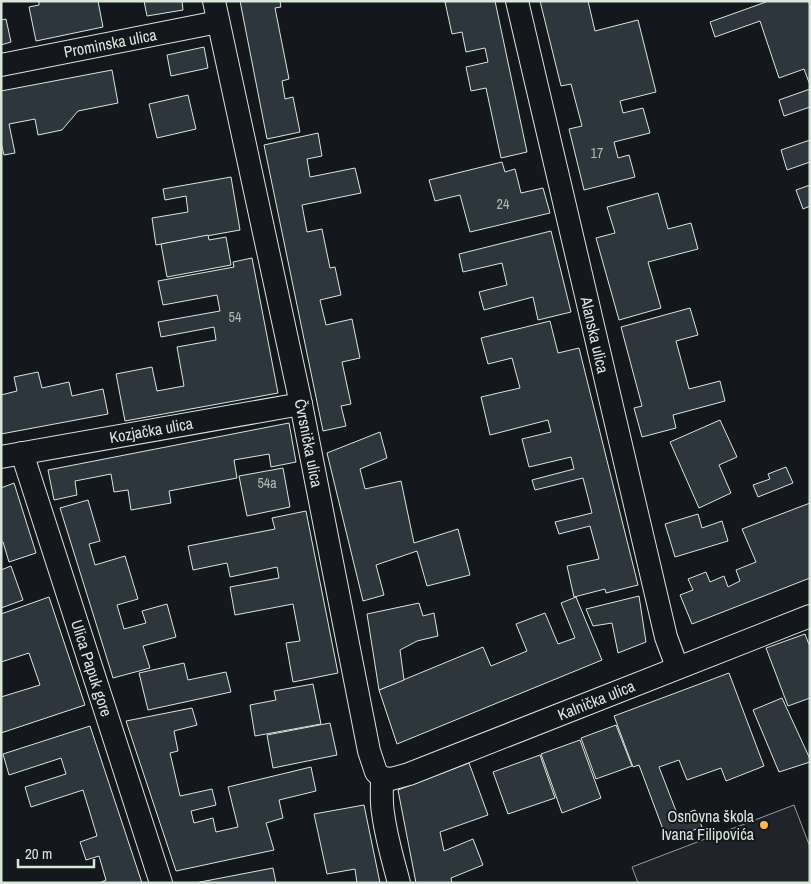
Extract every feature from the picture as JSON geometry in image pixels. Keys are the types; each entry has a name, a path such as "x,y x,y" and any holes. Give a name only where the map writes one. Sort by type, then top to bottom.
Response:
{"street":[{"name":"Alanska ulica","path":"517,1 666,637 677,667"},
{"name":"Prominska ulica","path":"1,65 216,12"},
{"name":"Čvrsnička ulica","path":"216,12 301,404 369,751 376,772 382,778 382,813 398,883"},
{"name":"Kozjačka ulica","path":"12,455 301,404"},
{"name":"Ulica Papuk gore","path":"12,455 161,883"},
{"name":"Kalnička ulica","path":"382,778 391,779 409,774 810,616"}],"shaded area":[{"name":"Osnovna škola Ivana Filipovića","path":"794,805 810,847 810,883 638,883 632,867"}],"building":[{"path":"39,1 98,1 103,27 36,41 29,7 39,5"},
{"path":"144,1 182,1 183,10 147,16"},
{"path":"240,1 280,1 281,7 275,8 289,79 282,81 285,99 293,97 300,132 267,139"},
{"path":"495,1 527,152 501,158 486,88 471,91 466,67 488,62 485,48 466,52 462,32 452,34 445,2"},
{"path":"540,1 588,1 595,31 638,20 656,92 620,101 623,113 643,108 650,133 614,142 618,158 629,155 635,177 584,190 569,129 582,126 571,84 561,86"},
{"path":"766,1 808,1 810,5 810,85 804,69 779,78 760,21 715,37 710,22"},
{"path":"6,19 11,42 1,45 1,20"},
{"path":"204,47 208,68 171,76 167,55"},
{"path":"112,70 118,103 78,111 62,130 38,135 35,119 9,124 15,153 4,155 1,143 1,91"},
{"path":"810,89 810,107 784,116 779,100"},
{"path":"188,95 196,129 157,138 149,104"},
{"path":"318,133 322,156 307,159 310,177 355,168 361,193 302,205 307,232 322,229 330,268 335,267 341,295 320,300 326,325 352,319 360,358 342,362 351,404 341,406 346,426 323,431 264,145"},
{"path":"810,140 810,162 787,170 781,150"},
{"path":"502,162 505,172 515,169 521,193 543,188 550,213 470,232 460,195 435,201 429,180"},
{"path":"231,177 240,230 156,245 152,218 188,212 186,196 165,200 163,189"},
{"path":"810,185 810,206 803,209 796,190"},
{"path":"658,193 668,229 691,223 698,249 648,262 661,308 619,320 596,238 615,233 607,207"},
{"path":"551,231 571,312 538,320 533,297 484,310 479,292 507,285 502,263 463,272 459,254"},
{"path":"208,235 209,240 226,237 231,265 167,277 161,244"},
{"path":"252,258 278,393 125,421 116,374 152,367 157,391 184,386 177,347 216,340 214,327 161,337 158,322 220,311 217,295 163,305 158,281 234,267 233,262"},
{"path":"690,308 698,335 676,341 689,389 720,381 725,401 673,415 676,428 642,437 634,408 642,406 621,327"},
{"path":"550,321 558,353 579,348 638,585 606,593 605,589 574,597 567,566 599,559 590,526 559,534 555,522 592,513 583,478 535,490 532,480 574,469 571,457 529,467 522,439 551,432 548,420 490,435 481,397 520,388 512,358 488,364 481,338"},
{"path":"38,372 42,388 69,382 72,396 103,389 108,414 1,434 1,395 17,391 14,377"},
{"path":"720,420 737,457 719,465 731,493 699,508 670,442"},
{"path":"289,423 296,462 271,467 269,454 234,460 237,478 169,491 171,503 131,510 128,490 114,492 111,474 75,481 77,495 54,500 48,470"},
{"path":"380,432 387,458 360,469 365,489 401,481 414,543 458,529 470,575 427,586 417,551 376,565 384,595 363,601 327,453"},
{"path":"786,467 793,483 758,497 753,485 770,479 768,474"},
{"path":"283,468 290,507 247,516 239,476"},
{"path":"14,483 36,553 9,562 3,542 1,542 1,488"},
{"path":"88,500 100,541 89,544 95,565 125,556 138,599 117,605 124,629 146,623 142,611 167,604 176,637 143,646 150,668 113,678 60,508"},
{"path":"810,503 810,578 692,624 680,595 693,590 688,579 706,572 710,582 724,576 728,587 740,581 736,570 756,562 742,529"},
{"path":"306,511 338,673 293,682 286,643 300,641 293,604 235,615 230,587 279,578 277,567 230,577 227,563 193,570 188,546 275,529 272,518"},
{"path":"698,514 702,528 722,521 728,541 675,557 665,524"},
{"path":"11,566 23,600 1,608 1,570"},
{"path":"639,596 646,642 618,653 612,623 593,626 586,609"},
{"path":"49,597 85,705 1,733 1,697 40,685 29,653 1,662 1,614"},
{"path":"576,597 602,660 397,744 379,690 483,647 491,666 527,651 516,624 545,613 558,644 575,638 561,603"},
{"path":"419,603 423,616 434,613 438,636 417,641 400,650 404,680 379,690 367,614"},
{"path":"805,634 810,647 810,698 788,706 766,648"},
{"path":"184,663 188,680 226,672 231,692 148,710 139,673"},
{"path":"729,673 764,766 726,781 721,768 687,780 679,760 659,767 678,816 695,810 702,827 667,840 639,765 633,767 614,716"},
{"path":"313,684 321,724 255,736 250,705 276,700 274,691"},
{"path":"782,698 810,762 779,772 753,710"},
{"path":"192,708 197,725 174,731 178,751 170,753 180,796 212,789 216,805 191,811 194,823 213,818 216,832 238,827 228,787 311,767 316,791 279,800 283,818 266,823 274,850 176,871 126,721"},
{"path":"330,723 337,755 273,768 267,735"},
{"path":"616,725 632,766 596,779 581,738"},
{"path":"90,726 142,883 99,883 106,880 99,856 86,860 80,842 97,836 83,790 31,807 25,787 66,774 61,758 9,775 3,754"},
{"path":"580,740 601,798 562,813 541,754"},
{"path":"540,755 555,798 508,814 493,772"},
{"path":"469,763 488,815 440,832 444,851 473,839 483,865 451,878 452,883 416,883 398,790"},
{"path":"364,805 380,883 357,883 355,869 327,874 314,814"},
{"path":"273,868 276,883 195,883"}],"place":[{"name":"Osnovna škola Ivana Filipovića","path":"764,825"}]}
